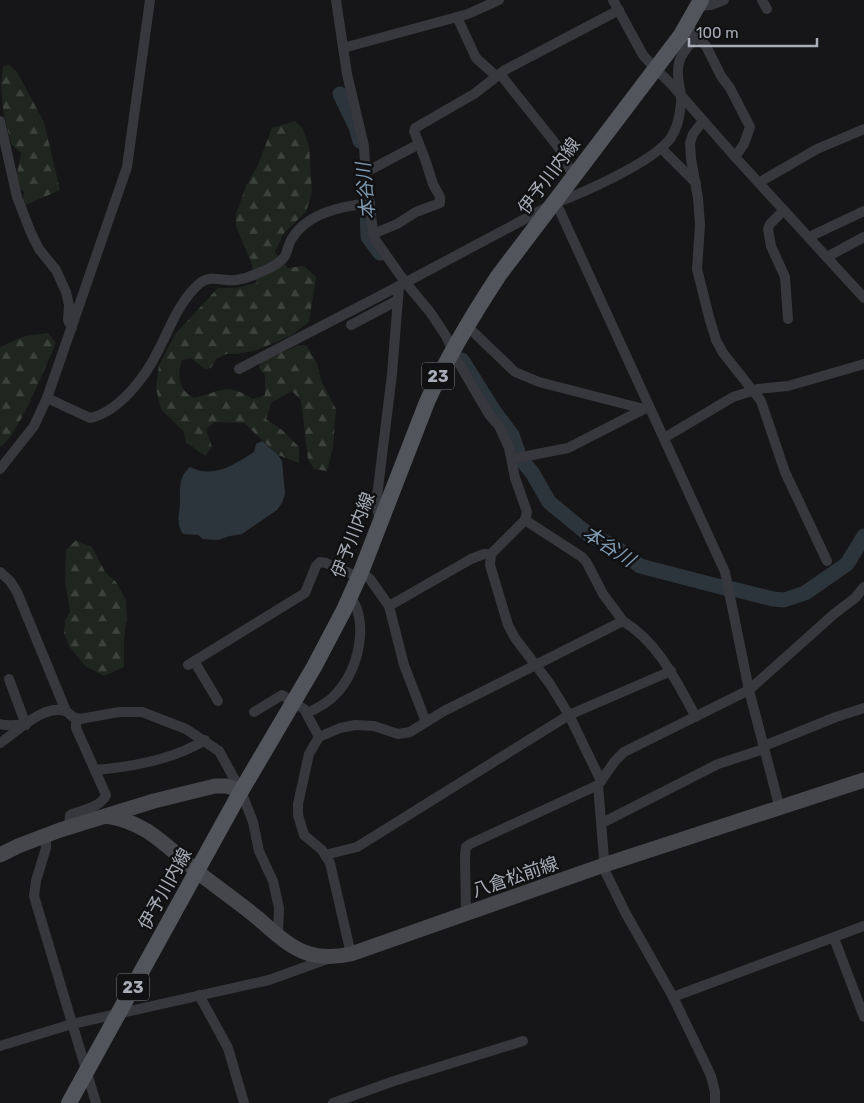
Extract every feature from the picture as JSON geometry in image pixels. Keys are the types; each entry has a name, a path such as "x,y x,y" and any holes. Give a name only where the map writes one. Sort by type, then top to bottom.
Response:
{"main road":[{"name":"伊予川内線","path":"69,1103 198,872 241,790 318,659 360,574 427,402 453,350 499,275 656,69 692,31 700,3"},
{"name":"八倉松前線","path":"106,816 127,820 161,840 198,872 231,896 278,935 302,951 331,957 352,954 604,865 864,780"},
{"path":"0,855 46,835 154,801 215,786 227,786 241,790"}],"street":[{"path":"0,469 34,426 47,398 127,167 150,0"},
{"path":"336,0 347,74 364,146 373,234 402,284 430,312 446,336 457,360 505,437 527,512 525,520 491,554 490,565 508,625 569,715 600,783 604,865 607,877 673,997 711,1076 715,1092 715,1103"},
{"path":"613,0 644,55 864,298"},
{"path":"700,3 711,5 724,0"},
{"path":"344,48 468,14 495,1"},
{"path":"373,234 397,224 416,212 440,203 440,197 433,184 414,131 415,128 474,94 498,75 619,10"},
{"path":"457,17 476,58 498,75 559,148 573,177"},
{"path":"239,369 553,204 570,198 627,170 661,148 677,127 682,97 678,63 692,31 706,46 750,127 744,144 735,157"},
{"path":"0,121 17,197 30,233 39,249 56,270 66,292 69,305 68,320 72,328"},
{"path":"703,121 692,134 690,143 700,225 697,269 709,317 716,340 723,352 761,402 785,472 827,561"},
{"path":"760,182 816,149 864,128"},
{"path":"366,172 419,144"},
{"path":"661,148 696,183"},
{"path":"47,398 90,418 114,407 127,397 138,383 159,350 170,323 190,294 201,282 211,278 236,280 258,274 279,262 285,256 294,235 304,224 322,214 347,205 370,203"},
{"path":"553,204 558,206 646,408 664,438 727,579 749,690 780,809"},
{"path":"784,210 770,224 768,229 771,246 785,277 788,319"},
{"path":"809,238 864,210"},
{"path":"827,257 864,237"},
{"path":"380,520 376,505 392,374 398,300 402,284"},
{"path":"350,325 398,300"},
{"path":"467,326 508,367 516,372 539,382 646,408"},
{"path":"664,438 733,396 751,391 788,386 864,364"},
{"path":"512,459 568,448 646,408"},
{"path":"525,520 582,557 603,594 623,621 647,639 671,671 696,716"},
{"path":"389,606 471,559 484,554 491,554"},
{"path":"218,701 191,663 305,593 316,566 320,562 360,574 370,579 389,606 404,665 426,722"},
{"path":"0,572 10,581 17,592 66,711"},
{"path":"466,914 464,856 466,847 600,783 615,761 624,752 749,690 834,614 855,598 864,587"},
{"path":"307,713 323,705 337,693 345,682 355,659 361,631 356,605 350,596"},
{"path":"352,954 332,870 325,855 304,835 301,828 298,804 309,754 319,737 340,728 355,725 374,726 398,734 404,734 444,711 623,621"},
{"path":"325,855 357,847 569,715 671,671"},
{"path":"9,679 26,725"},
{"path":"254,712 282,695 300,705 307,713 319,737"},
{"path":"602,824 718,764 764,748 836,717 864,708"},
{"path":"0,743 40,715 60,709 76,718 91,718 130,711 142,712 172,722 205,740 219,751 241,790 253,822 259,851 273,881 279,908 278,935"},
{"path":"69,827 70,815 96,806 103,801 106,795 76,728 76,718"},
{"path":"0,724 9,726 26,725"},
{"path":"96,770 152,761 185,751 205,740"},
{"path":"46,835 46,848 34,896 96,1103"},
{"path":"0,847 10,842 18,846"},
{"path":"673,997 864,926"},
{"path":"834,938 864,1017"},
{"path":"0,1046 72,1024 269,980 331,957"},
{"path":"199,996 228,1048 244,1103"},
{"path":"333,1103 394,1081 523,1041"}],"green space":[{"path":"9,65 17,72 44,122 60,190 26,205 23,201 24,192 16,185 21,153 11,144 3,109 1,83 3,66"},
{"path":"295,121 302,128 309,145 312,192 306,212 284,233 275,252 288,268 304,266 316,277 309,322 290,336 257,350 226,354 216,359 211,368 205,369 191,358 182,360 179,377 185,391 194,398 229,389 236,390 253,399 265,395 265,375 259,368 260,362 297,346 306,345 317,363 321,380 336,409 333,447 327,471 314,469 308,459 301,400 292,391 271,403 266,419 282,430 299,447 299,463 278,455 244,423 215,422 206,429 212,447 205,456 187,443 183,431 161,409 156,388 159,365 176,333 218,288 235,288 257,283 251,262 236,226 236,214 246,186 258,165 272,128"},
{"path":"48,333 56,343 23,416 7,441 0,447 0,347 25,336"},
{"path":"76,540 92,547 105,572 116,582 126,600 127,617 124,639 124,667 104,676 85,666 69,646 64,633 65,621 70,612 65,580 66,550"}],"shaded area":[{"path":"262,441 282,461 285,494 277,510 242,534 218,540 203,539 198,535 183,534 179,523 180,489 183,475 186,471 190,467 207,472 231,466 254,452 256,444"}],"waterway":[{"name":"本谷川","path":"340,94 356,127 360,141"},
{"name":"本谷川","path":"367,206 368,237 380,253"},
{"name":"本谷川","path":"462,360 494,411 512,435 518,452"},
{"name":"本谷川","path":"522,460 533,474 549,502 589,535 614,546 640,566 725,588"},
{"name":"本谷川","path":"733,589 784,600 805,593 847,564 864,536"}]}
